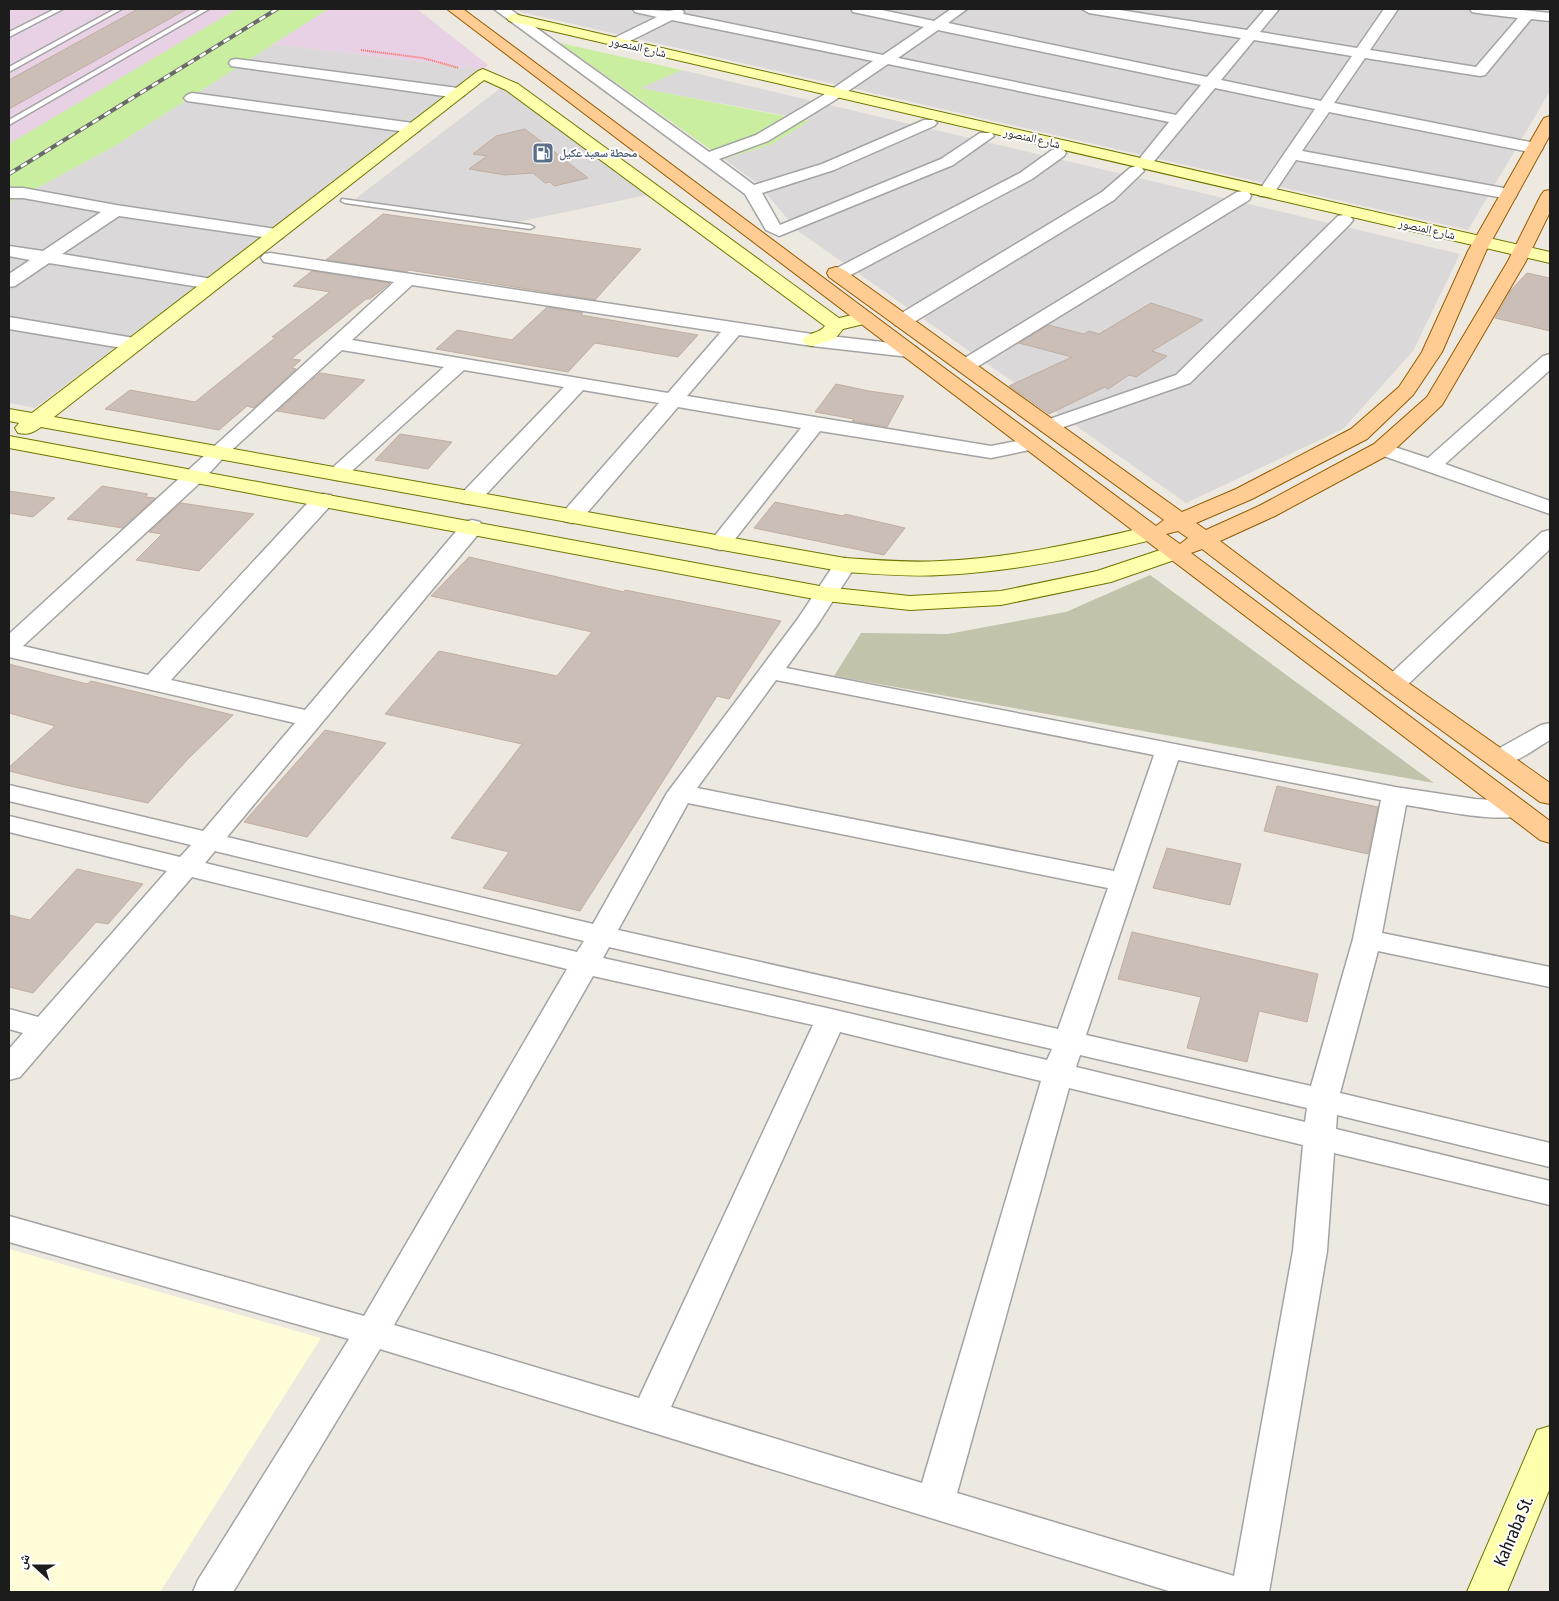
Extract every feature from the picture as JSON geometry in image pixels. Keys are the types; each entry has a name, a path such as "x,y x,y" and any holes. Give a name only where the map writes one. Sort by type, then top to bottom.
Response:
{"main road":[{"path":"454,9 736,200 1181,522 1394,684 1550,796"},
{"path":"476,9 627,120"},
{"name":"شارع المنصور","path":"514,18 831,96 929,123 1058,153 1266,192 1520,256 1550,269"},
{"name":"شارع المنصور","path":"534,32 831,96 1140,167 1243,196 1344,220 1480,246"},
{"path":"17,447 35,420 483,74 512,87 836,326"},
{"path":"17,447 59,425 270,258 502,83"},
{"path":"9,415 845,565 909,569 988,565 1079,550 1151,533 1244,494 1359,434 1406,392 1432,352 1480,246 1550,121"},
{"path":"17,447 196,476 825,594 910,603 1001,598 1103,577 1175,552 1267,511 1382,449 1436,401 1520,256 1550,195"},
{"path":"736,200 865,318 1550,834"},
{"name":"شارع المنصور","path":"1520,256 1550,258"},
{"path":"812,340 828,334 836,326 865,318"},
{"name":"Kahraba St.","path":"1487,1592 1550,1442"}],"street":[{"path":"501,9 707,158 736,200 828,167 929,123"},
{"path":"640,9 676,12 884,60 1180,120"},
{"path":"858,9 1535,148"},
{"path":"707,158 762,138 831,96 960,9"},
{"path":"1089,9 1480,72 1527,15"},
{"path":"902,321 1108,196 1140,167 1272,9"},
{"path":"1266,192 1391,9"},
{"path":"1477,9 1550,17"},
{"path":"617,42 676,12"},
{"path":"236,63 458,93"},
{"path":"296,112 348,78"},
{"path":"192,98 413,128"},
{"path":"776,229 947,162 986,136"},
{"path":"838,274 1026,176 1058,153"},
{"path":"1292,154 1509,194"},
{"path":"9,193 22,193 116,210 276,234"},
{"path":"965,366 1243,196"},
{"path":"9,282 116,210"},
{"path":"1048,426 1183,379 1344,220"},
{"path":"9,251 212,284"},
{"path":"270,258 812,340 909,351"},
{"path":"9,646 408,279"},
{"path":"9,323 134,344"},
{"path":"572,516 735,328"},
{"path":"337,343 991,452 1032,444"},
{"path":"1430,467 1550,360"},
{"path":"337,474 459,364"},
{"path":"470,498 578,384"},
{"path":"720,543 815,424"},
{"path":"1382,449 1550,508"},
{"path":"154,683 323,500"},
{"path":"9,1069 209,840 472,527"},
{"path":"1394,684 1550,537"},
{"path":"212,1592 372,1332 585,964 680,793 806,624 845,565"},
{"path":"9,650 310,719"},
{"path":"770,672 1395,794 1475,806 1516,809"},
{"path":"1498,759 1550,730"},
{"path":"935,1503 1058,1074 1169,750"},
{"path":"9,793 600,935 1323,1100 1550,1155"},
{"path":"680,793 1124,882"},
{"path":"1250,1592 1310,1251 1318,1138 1323,1100 1367,939 1395,794"},
{"path":"9,824 585,964 831,1019 1550,1193"},
{"path":"1367,939 1550,977"},
{"path":"9,1019 45,1029"},
{"path":"649,1416 831,1019"},
{"path":"9,1229 372,1332 1229,1592"}],"lane":[{"path":"9,36 60,9"},
{"path":"9,70 119,9"},
{"path":"9,122 206,9"},
{"path":"345,201 530,227"}],"path":[{"path":"361,50 424,58 483,74"}],"shaded area":[{"path":"9,9 237,9 9,144"},
{"path":"328,9 417,9 488,65 483,69 273,44"},
{"path":"515,9 1550,9 1550,91 1468,230 521,12"},
{"path":"273,44 483,69 35,408 9,403 9,203 113,147"},
{"path":"682,70 1460,254 1413,351 1343,429 1186,503 798,231 758,184 724,159 772,144 809,120 639,88"},
{"path":"502,87 652,194 513,223 355,199"},
{"path":"1150,575 1434,783 834,676 861,633 948,634 1066,612"},
{"path":"9,1249 321,1338 160,1592 9,1592"}],"green space":[{"path":"237,9 328,9 113,147 9,203 9,144"},
{"path":"560,43 682,70 640,88 809,121 772,144 724,159"}],"building":[{"path":"138,9 187,9 9,109 9,80"},
{"path":"525,129 588,178 554,186 550,182 545,183 533,173 505,175 469,169 487,156 473,154 496,136"},
{"path":"383,214 641,249 595,300 409,270 406,272 326,260"},
{"path":"312,271 390,283 370,299 366,299 291,359 301,360 292,368 296,369 254,408 247,406 219,430 105,409 130,390 195,402 276,337 272,337 330,292 293,286"},
{"path":"1527,273 1550,278 1550,331 1495,318 1511,290"},
{"path":"1151,303 1203,320 1152,351 1167,356 1136,377 1129,375 1108,389 1105,387 1049,414 1009,386 1072,357 1019,343 1048,325 1084,334 1089,331 1099,334"},
{"path":"547,307 583,313 581,315 698,335 678,357 595,343 568,372 436,349 457,330 512,340"},
{"path":"320,373 365,380 324,419 277,411"},
{"path":"836,384 904,396 887,427 815,412"},
{"path":"400,434 452,442 428,469 375,460"},
{"path":"102,486 148,494 145,497 155,498 122,528 67,519"},
{"path":"9,491 55,498 33,517 9,513"},
{"path":"775,502 843,516 845,514 905,528 884,555 754,528"},
{"path":"181,503 254,514 199,571 136,560 162,534 149,532"},
{"path":"469,557 624,592 625,590 781,621 729,699 717,696 580,911 483,888 509,852 451,838 522,744 385,714 439,651 557,676 592,632 431,596"},
{"path":"9,664 87,684 91,681 233,715 188,759 148,803 61,784 9,771 9,767 55,726 9,713"},
{"path":"325,730 386,743 307,837 244,822"},
{"path":"1277,786 1378,807 1368,854 1264,831"},
{"path":"1167,848 1241,864 1230,905 1153,888"},
{"path":"77,869 143,884 108,924 96,922 33,993 9,987 9,915 30,920"},
{"path":"1132,932 1318,974 1307,1022 1259,1011 1247,1062 1187,1048 1201,997 1118,979"}],"railway":[{"path":"9,174 277,9"}],"place":[{"name":"محطة سعيد عكيل","path":"543,153"}]}
